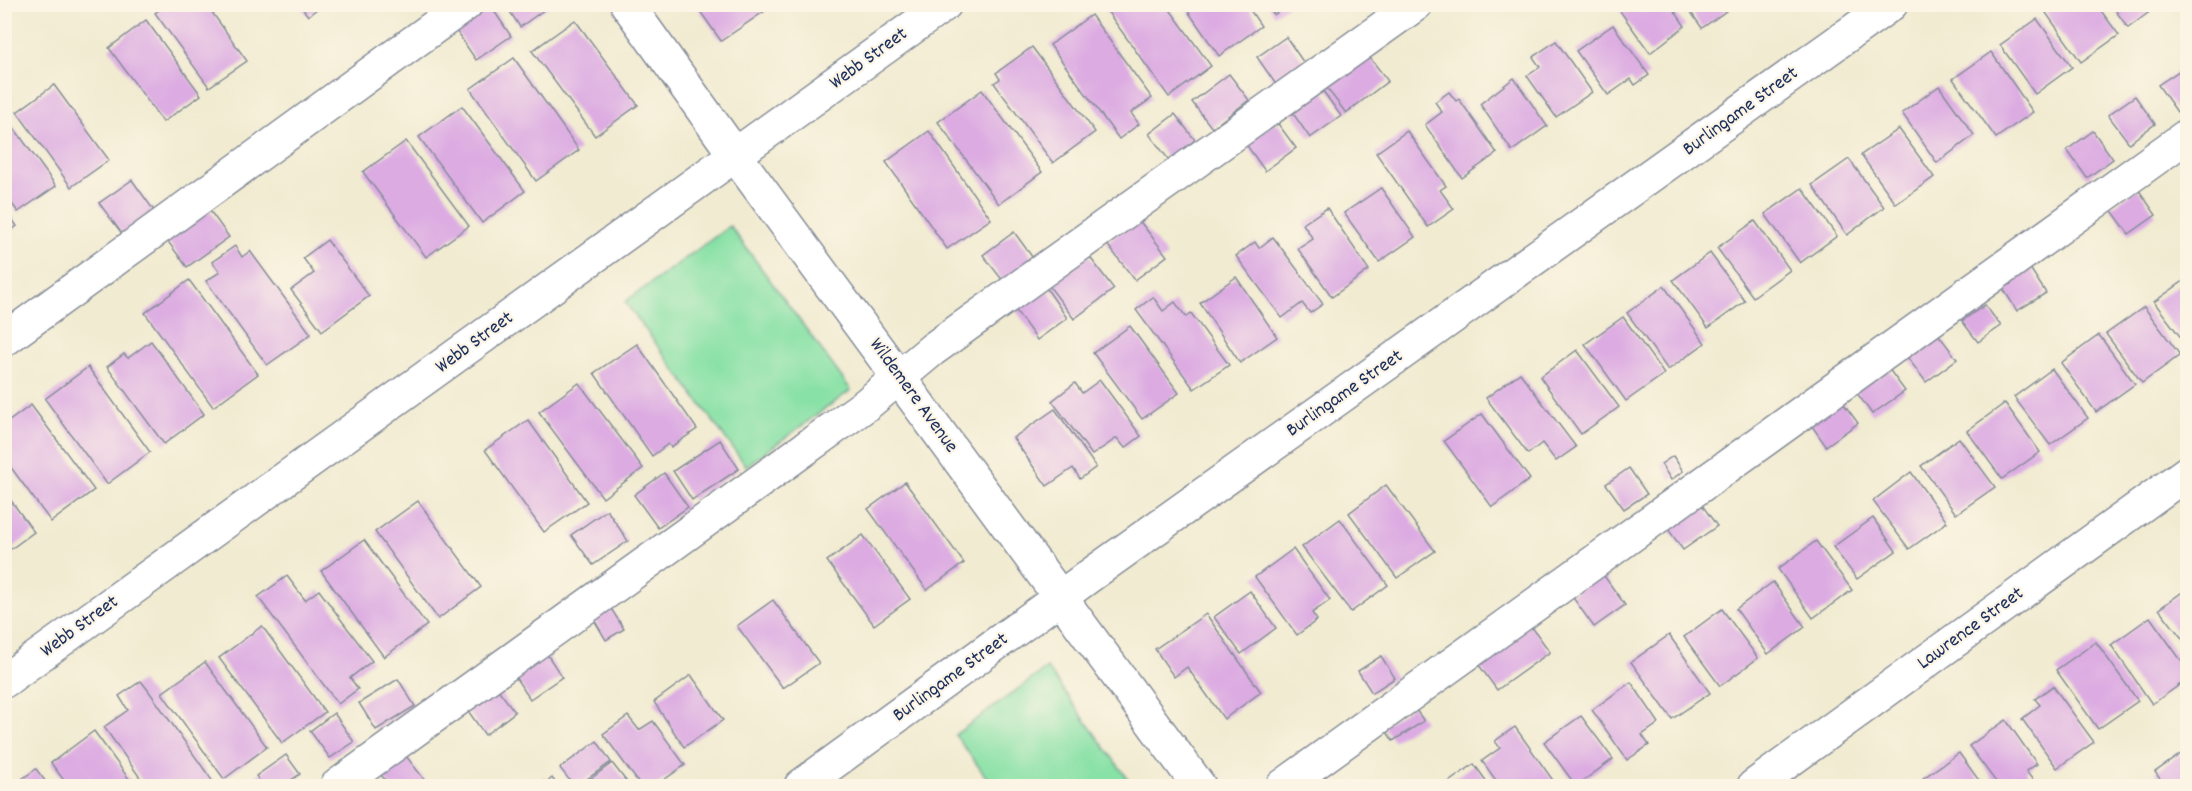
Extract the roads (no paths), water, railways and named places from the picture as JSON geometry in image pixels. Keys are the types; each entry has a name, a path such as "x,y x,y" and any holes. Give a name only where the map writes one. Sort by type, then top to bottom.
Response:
{"street":[{"path":"4,340 466,4"},
{"name":"Wildemere Avenue","path":"627,4 735,155 1199,786"},
{"name":"Webb Street","path":"4,681 945,4"},
{"path":"337,786 857,411 933,349 1416,4"},
{"name":"Burlingame Street","path":"801,786 1092,574 1891,4"},
{"path":"1283,786 2187,135"},
{"name":"Lawrence Street","path":"1754,786 2187,472"}]}
